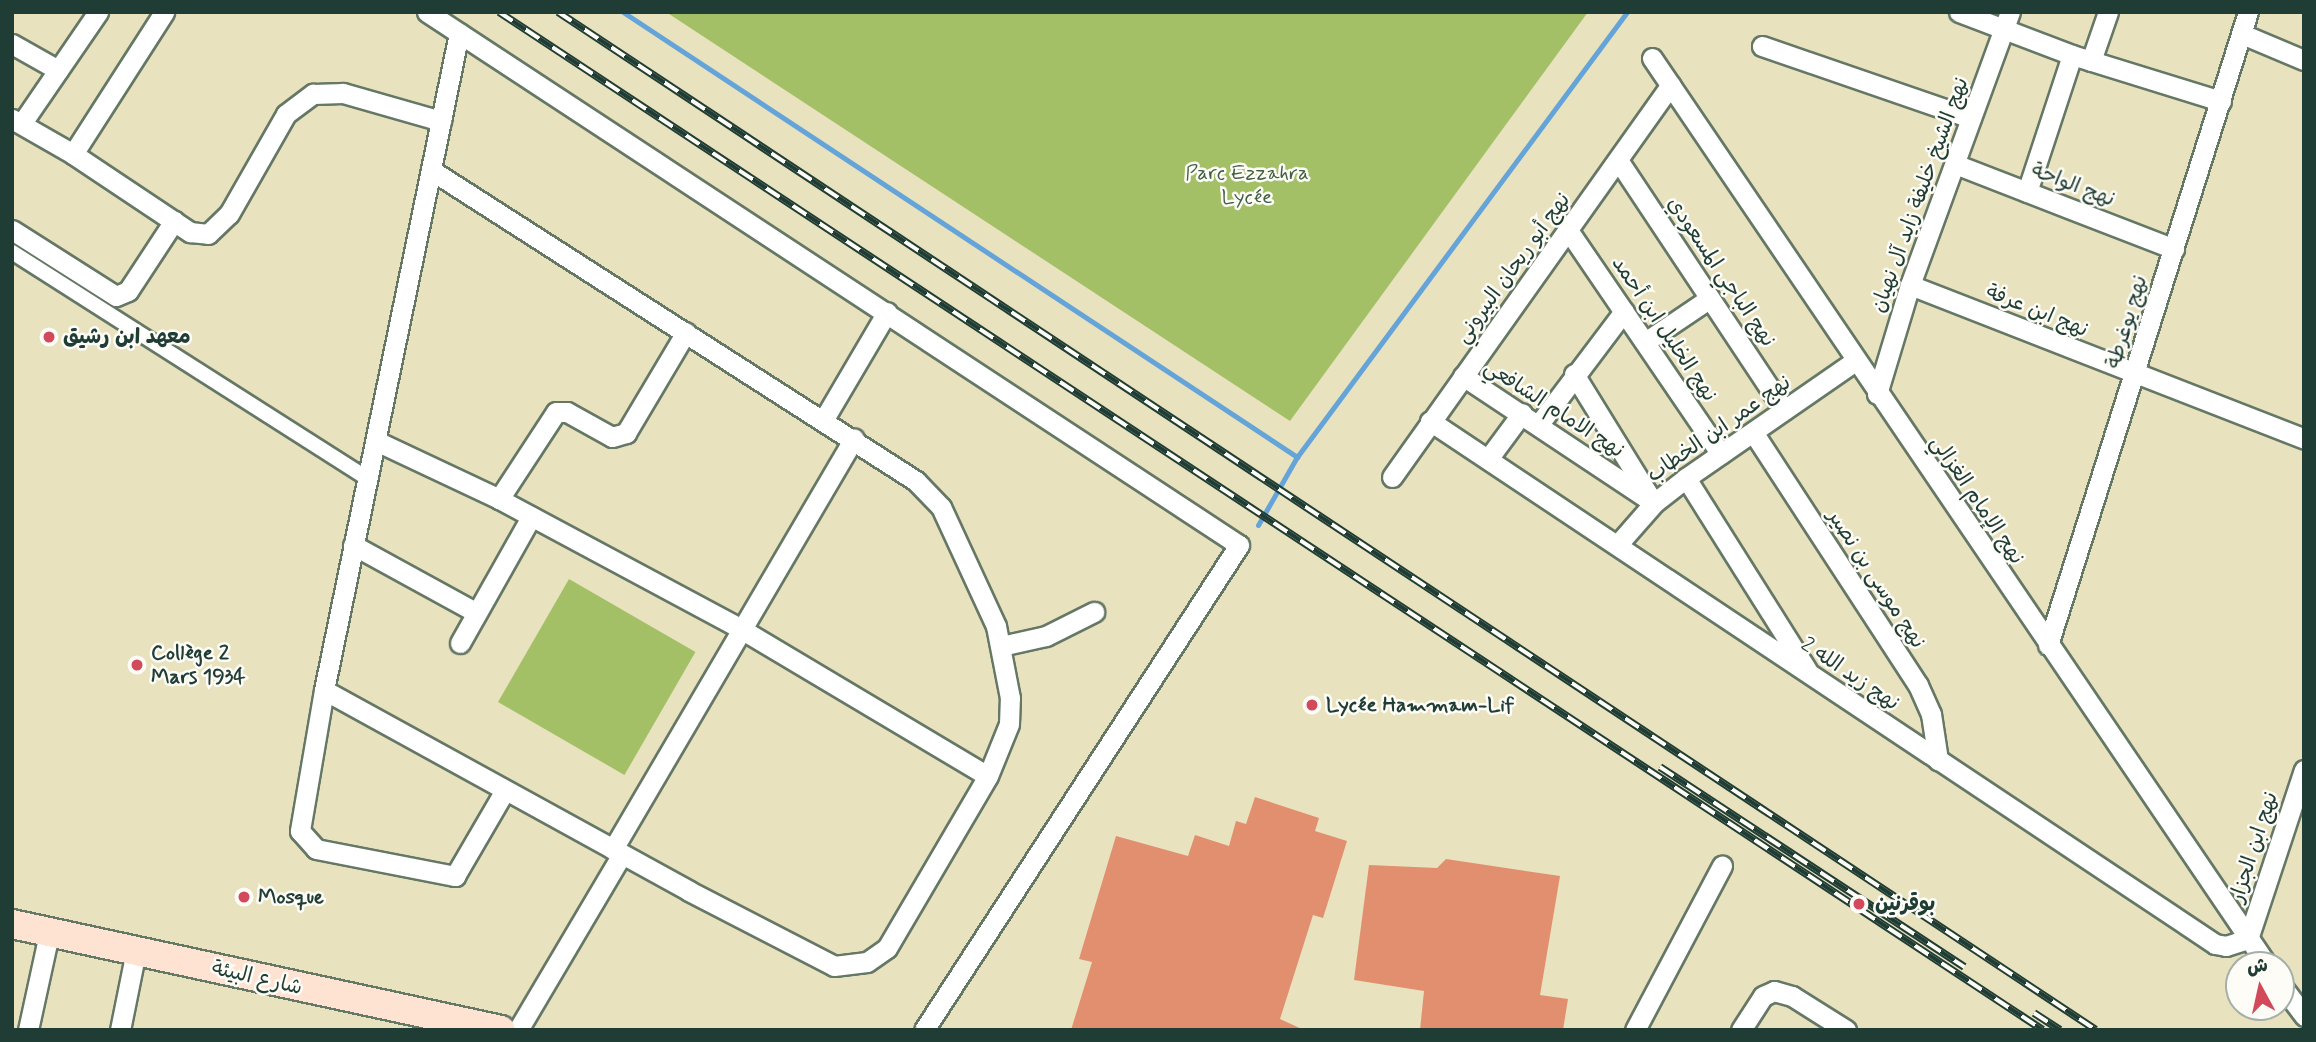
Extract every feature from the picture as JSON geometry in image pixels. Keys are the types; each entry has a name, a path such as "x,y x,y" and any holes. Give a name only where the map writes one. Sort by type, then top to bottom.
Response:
{"main road":[{"name":"شارع البيئة","path":"12,924 50,929 136,951 501,1030"}],"street":[{"path":"98,12 58,70 17,121 74,154 190,232 208,234 221,225 286,114 313,94 343,93 441,121"},
{"path":"427,12 887,312 1239,548 924,1030"},
{"path":"1959,12 2007,20 2082,58 2221,101"},
{"path":"2027,192 2082,58 2108,12"},
{"name":"نهج يوغرطة","path":"2048,645 2136,374 2248,12"},
{"path":"74,154 160,14"},
{"name":"نهج الشيخ خليفة زايد آل نهيان","path":"1877,394 1910,285 2007,20"},
{"path":"459,33 298,821 304,839 316,849 455,876 505,790"},
{"path":"2242,34 2304,60"},
{"path":"12,44 58,70"},
{"path":"1762,46 1971,118"},
{"name":"نهج الإمام الغزالي","path":"1652,58 1877,394 2257,951"},
{"name":"نهج أبو ريحان البيروني","path":"1391,477 1671,86"},
{"name":"نهج الباجي المسعودي","path":"1618,160 1784,410"},
{"name":"نهج الواحة","path":"1955,164 2174,249"},
{"path":"324,690 834,966 852,967 879,956 887,948 988,776 1009,724 1010,698 996,626 941,507 916,481 824,419 431,170"},
{"path":"12,230 116,296 128,291 174,221"},
{"name":"نهج الخليل ابن أحمد","path":"1568,230 1721,454"},
{"path":"12,252 368,479"},
{"name":"نهج ابن عرفة","path":"1910,285 2304,439"},
{"path":"1645,342 1710,298"},
{"path":"1539,424 1623,311"},
{"path":"824,419 887,312"},
{"path":"499,499 556,412 567,412 612,437 626,433 686,332"},
{"name":"نهج عمر ابن الخطاب","path":"1619,543 1654,503 1686,478 1855,361"},
{"path":"1574,374 1654,503"},
{"name":"نهج الامام الشافعي","path":"1463,376 1539,424 1654,503"},
{"path":"1488,458 1522,413"},
{"name":"نهج زيد الله 2","path":"1430,421 1619,543 1812,677 2202,939 2226,946 2248,939"},
{"name":"نهج موسى بن نصير","path":"1753,432 1921,692 1931,714 1938,760"},
{"path":"518,1030 741,629 854,439"},
{"path":"376,441 499,499 741,629 988,776"},
{"path":"1686,478 1812,677"},
{"path":"460,643 531,517"},
{"path":"353,545 477,612"},
{"path":"1001,646 1046,636 1094,612"},
{"name":"نهج ابن الجزار","path":"2248,939 2304,770"},
{"path":"1635,1030 1722,866"},
{"path":"28,1030 50,929"},
{"path":"120,1030 136,951"},
{"path":"1741,1030 1763,996 1774,991 1793,996 1846,1030"}],"green space":[{"name":"Parc Ezzahra Lycée","path":"666,12 1588,12 1290,421"},
{"path":"569,579 695,652 624,775 498,702"}],"building":[{"path":"1255,797 1319,818 1315,831 1347,841 1323,918 1313,915 1280,1019 1304,1030 1071,1030 1092,962 1079,959 1116,836 1188,856 1195,835 1229,846 1236,821 1246,824"},
{"path":"1446,859 1560,876 1540,995 1568,999 1563,1030 1420,1030 1424,991 1354,980 1369,865 1437,868"}],"waterway":[{"path":"623,12 1297,457"},
{"path":"1258,525 1297,457 1627,12"}],"railway":[{"path":"499,12 2043,1030"},
{"path":"558,12 2096,1030"},
{"path":"1660,767 1964,967"},
{"path":"2034,1013 2060,1030"}],"place":[{"name":"معهد ابن رشيق","path":"49,337"},
{"name":"Collège 2 Mars 1934","path":"137,665"},
{"name":"Lycée Hammam-Lif","path":"1312,705"},
{"name":"Mosque","path":"244,897"},
{"name":"بوقرنين","path":"1859,904"}]}
